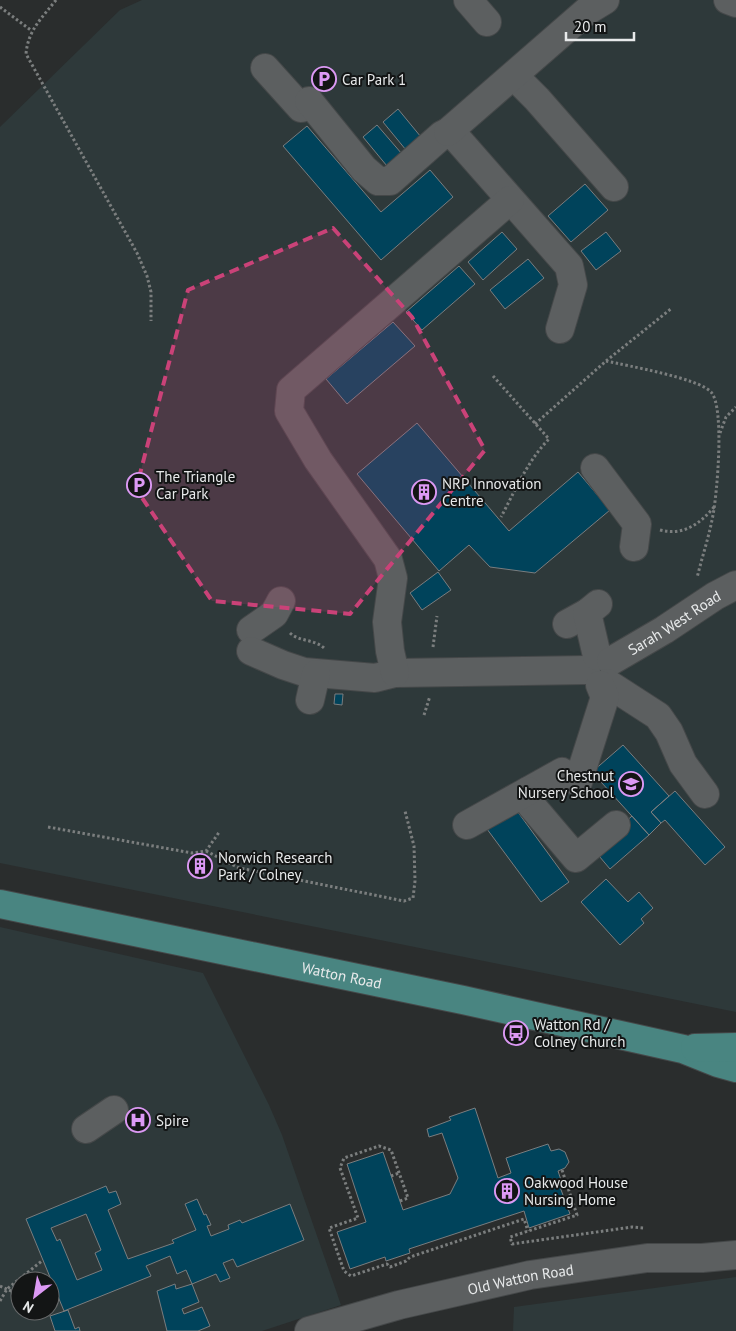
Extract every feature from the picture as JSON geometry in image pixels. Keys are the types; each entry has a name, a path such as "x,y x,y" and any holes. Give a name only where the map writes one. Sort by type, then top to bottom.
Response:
{"main road":[{"name":"Watton Road","path":"0,904 464,1000 683,1048 718,1063 736,1068"},
{"name":"Watton Road","path":"683,1048 736,1047"}],"street":[{"path":"468,0 487,22"},
{"path":"265,68 305,105 378,182 390,181 514,76 587,11 605,0"},
{"path":"728,0 736,3"},
{"path":"514,76 537,99 614,187"},
{"path":"448,132 453,134 569,266 573,285 560,329"},
{"path":"395,673 386,622 393,578 388,559 318,460 289,411 291,390 510,200"},
{"path":"595,468 636,536"},
{"name":"Sarah West Road","path":"600,671 715,596 736,585"},
{"path":"282,601 274,614 251,641 283,665 316,674 375,678 395,673 432,682 600,671 658,716 669,732 683,764 705,794"},
{"path":"467,825 562,772 578,782 605,697 600,671 584,614"},
{"path":"310,700 316,674"},
{"path":"528,791 531,805 576,858 616,825"},
{"path":"86,1130 114,1110"},
{"name":"Old Watton Road","path":"309,1331 399,1304 530,1275 647,1258 702,1258 736,1255"}],"path":[{"path":"56,0 32,31 27,41 26,54 137,253 147,276 151,292 151,321"},
{"path":"0,7 32,31"},
{"path":"535,424 606,361 672,308"},
{"path":"606,361 698,382 711,392 718,402 720,433 715,507 696,582"},
{"path":"492,376 549,439 531,462 501,517"},
{"path":"720,433 726,417 736,407"},
{"path":"636,536 686,530 705,519 715,507"},
{"path":"424,714 432,682 433,635 437,616"},
{"path":"48,828 192,853 206,850 240,868 404,901 414,898 415,881 414,846 405,811"},
{"path":"206,850 220,831"},
{"path":"400,1201 408,1198 391,1150 379,1146 344,1158 340,1168 358,1218 329,1228 344,1271 351,1276 387,1264 390,1267 406,1261 410,1257 524,1219 528,1231"},
{"path":"562,1170 577,1215 510,1237 512,1244 632,1227 644,1228"},
{"path":"391,1176 399,1173"},
{"path":"0,1301 7,1289 43,1260"},
{"path":"0,1286 10,1290"}],"highlighted area":[{"path":"333,228 412,317 485,450 350,614 212,601 136,489 188,290"}],"shaded area":[{"path":"142,0 736,0 736,1012 0,863 0,127 120,10"},
{"name":"Spire","path":"0,927 203,973 282,1135 341,1305 262,1331 0,1331"},
{"path":"736,1277 736,1331 513,1331 514,1307"}],"building":[{"path":"398,109 421,137 406,150 383,122"},
{"path":"377,125 402,154 387,166 363,137"},
{"path":"307,126 381,212 430,170 453,197 381,260 283,146"},
{"path":"585,184 608,210 571,242 548,216"},
{"path":"502,232 517,249 483,280 468,262"},
{"path":"606,232 621,251 596,270 581,251"},
{"path":"528,259 544,278 505,309 490,290"},
{"path":"459,266 475,284 422,330 406,312"},
{"path":"393,322 415,346 347,404 326,379"},
{"name":"NRP Innovation Centre","path":"417,423 509,531 578,472 610,510 535,573 490,567 469,545 439,571 357,474"},
{"path":"438,572 451,590 422,610 410,593"},
{"path":"335,694 343,694 342,705 334,704"},
{"name":"Chestnut Nursery School","path":"623,745 669,796 651,812 661,823 649,835 592,772"},
{"path":"675,791 725,847 705,865 665,820 661,823 651,812"},
{"path":"512,804 569,882 541,902 484,825"},
{"path":"632,816 649,835 610,869 594,850"},
{"name":"Norwich Research Park / Colney","path":"195,859 207,861 205,872 193,870"},
{"path":"606,879 628,902 639,892 653,908 641,919 644,923 620,945 581,902"},
{"name":"Oakwood House Nursing Home","path":"475,1108 498,1178 511,1173 506,1158 548,1144 551,1151 559,1149 565,1152 569,1162 565,1168 558,1171 563,1186 560,1187 570,1214 529,1228 524,1211 409,1249 410,1253 386,1261 385,1257 350,1269 337,1232 366,1222 347,1164 383,1152 403,1210 450,1194 458,1178 442,1133 429,1137 427,1129 451,1120 449,1117"},
{"path":"106,1186 109,1193 116,1191 121,1204 108,1210 128,1259 174,1243 172,1240 196,1230 185,1204 197,1199 211,1225 207,1226 211,1236 229,1229 228,1225 240,1220 242,1223 290,1204 304,1240 237,1267 233,1259 223,1263 230,1278 220,1282 216,1274 192,1284 186,1270 177,1274 170,1256 146,1266 151,1276 64,1311 60,1301 60,1271 47,1271 26,1219","holes":["86,1214 101,1250 95,1253 102,1270 77,1280 60,1239 57,1241 51,1228"]},
{"path":"175,1284 176,1289 192,1284 199,1302 182,1309 184,1314 202,1307 210,1326 198,1331 167,1331 157,1291"},
{"path":"68,1310 75,1329 79,1327 80,1331 55,1331 52,1321 60,1321 60,1313"}],"place":[{"name":"Car Park 1","path":"324,79"},
{"name":"The Triangle Car Park","path":"139,485"},
{"name":"NRP Innovation Centre","path":"424,492"},
{"name":"Chestnut Nursery School","path":"631,784"},
{"name":"Norwich Research Park / Colney","path":"200,866"},
{"name":"Watton Rd / Colney Church","path":"516,1033"},
{"name":"Spire","path":"138,1120"},
{"name":"Oakwood House Nursing Home","path":"507,1191"}]}
